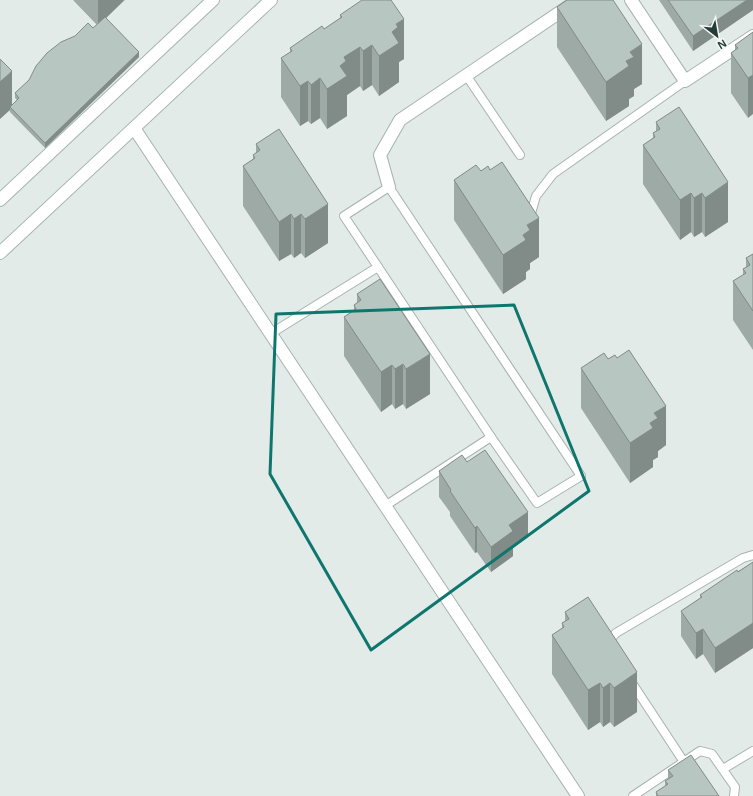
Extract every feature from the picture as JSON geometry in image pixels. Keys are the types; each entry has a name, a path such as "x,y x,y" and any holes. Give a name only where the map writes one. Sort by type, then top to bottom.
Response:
{"street":[{"path":"0,200 213,0"},
{"path":"0,253 271,0"},
{"path":"389,187 380,155 400,120 578,0"},
{"path":"631,0 685,81 753,36"},
{"path":"134,128 578,796"}],"lane":[{"path":"466,75 520,155"},
{"path":"530,219 536,196 553,174 685,81"},
{"path":"389,187 581,476 537,503 491,437 378,267 344,216 389,187"},
{"path":"270,334 378,267"},
{"path":"385,506 491,437"},
{"path":"611,650 606,644 616,634 743,558 753,555"},
{"path":"628,677 684,762"},
{"path":"633,796 700,751 712,754 735,787 734,796"},
{"path":"723,769 753,752"}],"highlighted area":[{"path":"514,305 589,491 371,650 270,474 276,314"}],"building":[{"path":"362,0 391,0 404,19 396,24 398,27 392,32 399,43 379,56 372,45 363,51 360,47 344,57 346,61 340,66 347,76 327,89 320,78 311,85 308,81 300,86 281,58 292,51 290,48 322,26 324,29 342,17 340,15"},
{"path":"567,0 613,0 642,44 630,52 634,57 626,61 629,66 606,82 557,7"},
{"path":"668,0 747,0 693,36"},
{"path":"105,17 139,52 45,143 10,107 19,98 15,93 29,80 36,66 47,53 61,42 75,36 88,23 93,28"},
{"path":"753,32 753,75 748,78 731,53 738,48 735,45"},
{"path":"0,59 12,71 0,82"},
{"path":"679,107 728,182 705,198 702,193 694,198 691,193 680,200 643,145 655,137 653,133 660,129 656,122"},
{"path":"279,129 328,204 305,219 301,214 294,219 291,214 279,222 243,166 255,158 253,155 260,150 256,144"},
{"path":"502,162 539,218 527,225 530,230 523,235 526,240 503,255 454,180 476,165 481,171 488,166 490,170"},
{"path":"753,254 753,311 733,281 746,273 743,269 750,265 746,258"},
{"path":"380,279 430,354 406,369 403,364 395,369 392,365 381,372 344,317 356,309 354,305 361,300 357,294"},
{"path":"629,350 666,406 654,413 658,418 650,423 653,428 630,443 581,368 604,353 608,359 615,355 617,358"},
{"path":"485,450 528,512 509,525 513,531 491,547 477,526 475,528 450,491 451,490 439,471 462,455 467,462"},
{"path":"753,562 753,623 715,648 703,629 696,633 681,611 702,597 700,595 737,570 738,572"},
{"path":"588,597 637,672 614,688 610,683 603,688 600,683 588,690 552,635 564,627 562,623 569,619 565,612"},
{"path":"691,755 719,796 658,796 656,792 668,784 665,781 673,776 668,770"}]}
